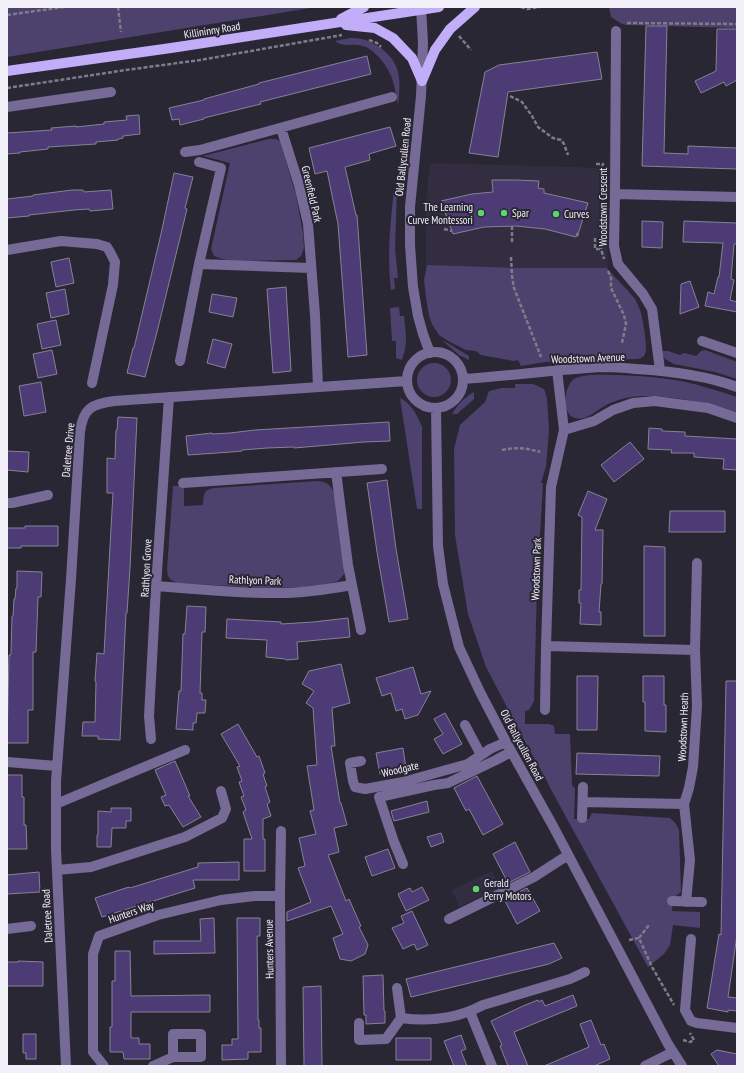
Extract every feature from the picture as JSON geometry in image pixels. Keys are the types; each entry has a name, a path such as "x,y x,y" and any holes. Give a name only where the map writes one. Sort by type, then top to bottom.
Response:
{"main road":[{"path":"334,23 364,7"},
{"name":"Killininny Road","path":"7,71 171,48 421,8 438,7"},
{"path":"422,81 435,50 450,29 475,7"},
{"path":"334,23 375,28 393,38 412,58 422,81"}],"street":[{"name":"Old Ballycullen Road","path":"421,8 423,43 422,81 410,207 410,245 413,287 418,316 430,353"},
{"name":"Woodstown Crescent","path":"616,32 614,246 618,264 643,294 652,309 660,370"},
{"path":"7,107 111,92"},
{"path":"185,152 200,150 392,97"},
{"name":"Greenfield Park","path":"281,128 299,185 308,224 310,268 315,315 318,387"},
{"path":"180,361 199,264 221,168 199,162"},
{"path":"615,194 737,197"},
{"path":"7,250 61,241 96,244 106,247 110,252 115,262 113,285 92,383"},
{"path":"199,264 310,268"},
{"path":"702,341 737,353"},
{"path":"430,353 439,353 448,356 456,362 461,370 463,379 462,388 458,396 445,406 436,408 420,404 414,399 407,381 410,368 415,361 430,353"},
{"name":"Woodstown Avenue","path":"463,379 607,367 660,370 718,380 737,387"},
{"name":"Woodstown Park","path":"545,710 551,487 564,430 557,370"},
{"name":"Daletree Drive","path":"57,766 72,578 81,424 86,413 95,405 102,403 407,381"},
{"name":"Rathlyon Grove","path":"151,739 149,716 169,398"},
{"path":"564,430 594,421 613,410 633,403 655,401 708,408 737,418"},
{"name":"Old Ballycullen Road","path":"436,408 438,546 443,584 459,647 506,742 568,855 614,944 682,1066"},
{"path":"183,484 382,469"},
{"path":"336,472 352,585 361,630"},
{"path":"7,503 48,495"},
{"name":"Woodstown Heath","path":"686,902 690,860 684,804 693,767 697,706 695,650 697,562"},
{"name":"Rathlyon Park","path":"156,586 249,593 283,593 352,585"},
{"path":"546,646 695,650"},
{"path":"465,725 481,755"},
{"name":"Woodgate","path":"361,761 350,763 355,787 365,788 403,782 468,764 490,748 506,742"},
{"path":"56,804 185,750"},
{"path":"403,864 379,797 448,783 512,752"},
{"path":"7,762 57,766"},
{"name":"Daletree Road","path":"57,766 55,826 66,1066"},
{"path":"582,818 583,787"},
{"path":"57,870 91,867 185,837 222,818 226,809 221,791"},
{"path":"582,802 684,804"},
{"name":"Hunters Avenue","path":"281,831 281,1066"},
{"path":"450,919 534,878 568,855"},
{"name":"Hunters Way","path":"104,1066 93,1052 93,954 99,936 158,915 221,900 254,896 280,896"},
{"path":"672,901 702,902"},
{"path":"7,929 31,926"},
{"path":"692,939 685,1010 691,1021 737,1028"},
{"path":"401,1018 410,1020 446,1019 470,1012 483,1005 570,979 584,972"},
{"path":"359,1023 359,1040 386,1039 401,1018 397,988"},
{"path":"470,1012 492,1066"},
{"path":"645,1066 673,1052"},
{"path":"153,1066 173,1057"}],"path":[{"path":"7,15 64,7"},
{"path":"118,7 121,32"},
{"path":"521,7 527,9 540,7"},
{"path":"627,23 737,24"},
{"path":"7,88 200,60 344,35"},
{"path":"458,36 471,50"},
{"path":"367,39 381,47"},
{"path":"510,96 522,102 538,127 553,138 561,140 568,155"},
{"path":"512,226 512,242"},
{"path":"444,229 452,231"},
{"path":"595,238 595,249 607,248"},
{"path":"512,257 512,276 514,288 541,357"},
{"path":"502,450 522,448 540,452"},
{"path":"629,940 639,938 649,925"},
{"path":"639,938 652,967"},
{"path":"683,1040 690,1042 694,1040"}],"shaded area":[{"path":"7,7 317,7 7,57"},
{"path":"609,7 737,7 737,28 627,25 622,24 611,17"},
{"path":"358,38 369,41 381,48 391,58 398,70 398,105 392,78 379,57 364,46 343,45 335,41"},
{"path":"269,139 276,139 280,141 296,195 303,233 304,248 301,256 296,260 234,261 214,256 211,249 230,163 203,156"},
{"path":"431,163 605,168 608,273 426,272 426,218 428,178"},
{"path":"394,190 397,190 395,248 398,278 394,278 395,289 391,290 389,265 391,215"},
{"path":"427,265 515,268 607,268 635,299 641,313 645,334 645,354 643,357 638,359 545,362 521,366 518,360 514,361 481,355 476,351 466,350 439,335 432,324 429,316 424,280"},
{"path":"399,307 400,316 404,316 406,334 406,343 402,360 396,358 396,341 392,341 390,308"},
{"path":"443,341 469,356 469,360 459,355"},
{"path":"705,350 737,362 737,379 715,372 674,364 665,359 660,351 668,351 680,355 684,353 696,356 701,351"},
{"path":"431,363 437,363 441,364 448,370 451,380 450,387 444,394 437,397 431,397 427,396 420,390 417,383 417,377 418,373 424,366"},
{"path":"589,375 646,377 695,384 737,397 737,414 704,404 670,397 635,396 608,404 584,418 575,418 568,411 566,406 566,393 568,387 574,379"},
{"path":"515,384 533,384 544,389 547,398 549,430 546,466 541,483 543,483 538,547 534,701 529,710 525,711 525,724 549,724 554,726 555,734 570,734 572,785 575,788 574,819 589,819 592,813 670,818 676,824 679,830 681,892 673,898 672,911 700,912 700,928 673,925 670,945 664,954 648,967 486,667 468,614 455,535 454,449 460,425 485,402 489,391 502,388 515,388"},
{"path":"474,392 474,399 457,414 452,414 467,397"},
{"path":"400,398 408,403 416,414 422,427 422,509 417,509"},
{"path":"318,481 325,482 330,486 335,496 345,573 338,581 324,586 263,588 177,583 171,580 168,576 167,570 173,486 184,486 184,506 203,505 206,492 214,488"},
{"name":"Gerald Perry Motors","path":"492,871 500,888 459,907 452,890"}],"building":[{"path":"646,26 667,26 664,153 688,154 688,146 737,148 737,169 642,166"},
{"path":"717,29 737,29 737,80 726,86 724,82 701,93 695,81 716,71"},
{"path":"597,52 602,79 508,92 498,157 469,153 485,72 499,65"},
{"path":"367,56 371,74 260,102 261,104 180,125 179,119 172,120 169,108 204,100 259,83"},
{"path":"139,115 140,134 123,136 123,138 118,140 96,142 96,144 48,147 48,149 7,154 7,133 104,124 104,122 127,120 126,116"},
{"path":"390,127 396,146 369,154 370,160 345,167 357,215 367,355 348,357 338,224 327,171 315,174 309,148"},
{"path":"174,173 193,177 185,208 187,209 145,377 127,373 161,234"},
{"path":"492,180 539,181 538,188 544,189 544,193 588,203 576,237 545,229 516,226 484,227 453,234 441,201 472,194 493,192"},
{"path":"72,190 83,190 84,192 111,190 113,209 90,211 89,209 74,210 7,218 7,199"},
{"path":"642,221 663,222 662,248 642,247"},
{"path":"684,221 737,223 737,244 734,244 731,279 734,280 730,300 737,302 737,312 705,306 708,292 714,294 719,277 723,243 683,242"},
{"path":"69,258 74,283 56,287 51,262"},
{"path":"690,281 699,307 680,314 681,284"},
{"path":"286,287 291,371 273,373 267,289"},
{"path":"65,289 69,314 51,318 46,293"},
{"path":"212,294 237,298 233,317 209,312"},
{"path":"56,320 61,345 42,349 37,324"},
{"path":"213,339 232,344 225,368 207,363"},
{"path":"52,350 57,374 38,378 33,354"},
{"path":"41,382 46,412 24,416 19,386"},
{"path":"118,417 137,418 120,740 98,739 98,736 82,736 83,722 95,722 97,653 104,654 113,493 107,493 107,458 115,459"},
{"path":"389,422 390,441 294,448 267,448 188,455 186,436 255,430"},
{"path":"649,428 662,429 662,431 685,432 685,436 737,439 737,470 723,469 724,459 694,457 694,453 671,453 672,450 648,449"},
{"path":"630,442 644,459 614,482 601,465"},
{"path":"7,451 29,452 28,472 7,470"},
{"path":"387,480 396,549 408,619 389,622 367,483"},
{"path":"588,491 607,499 595,530 603,530 602,584 599,612 601,612 601,625 580,624 581,603 579,603 579,590 581,590 582,517 578,515"},
{"path":"670,511 725,511 725,532 669,532"},
{"path":"25,526 58,526 58,546 21,546 21,548 7,548 7,528 25,528"},
{"path":"644,546 665,547 665,636 644,636"},
{"path":"17,571 42,572 41,597 38,597 36,652 33,652 33,710 28,710 28,743 7,743 9,655 11,655 12,616 17,588"},
{"path":"187,606 206,607 205,632 202,632 200,693 202,693 202,700 206,700 205,713 197,713 196,723 193,723 193,730 176,729 179,691 181,691 183,634 185,634"},
{"path":"348,618 350,637 297,642 298,659 286,660 266,657 267,640 226,638 227,619 281,622 281,624"},
{"path":"341,664 350,703 332,708 335,746 331,746 340,803 347,825 334,828 339,852 328,855 346,901 349,899 361,926 359,927 368,945 365,954 351,961 340,959 333,938 343,934 331,906 287,921 287,912 311,902 298,868 305,866 299,838 316,834 310,811 314,810 307,766 317,765 313,708 306,703 314,691 302,684 309,671"},
{"path":"413,667 421,694 431,691 418,715 405,719 402,709 396,711 391,693 382,696 376,678"},
{"path":"577,676 598,676 597,730 577,730"},
{"path":"643,676 664,676 666,732 645,731"},
{"path":"726,681 737,681 737,935 728,997 737,998 737,1011 728,1010 728,1012 707,1008 719,934 721,935"},
{"path":"445,713 462,744 443,754 434,739 443,734 434,719"},
{"path":"238,724 257,757 259,756 265,773 263,774 267,786 265,787 270,802 267,804 271,816 263,819 263,839 265,839 265,871 244,871 244,839 252,839 243,812 246,810 241,797 244,796 239,782 242,781 237,767 240,766 221,734"},
{"path":"403,748 406,769 380,774 376,753"},
{"path":"577,753 660,756 659,776 576,774"},
{"path":"175,761 190,796 188,796 201,817 183,827 169,805 165,806 161,797 166,795 155,770"},
{"path":"7,775 22,775 22,797 24,797 24,825 26,825 27,849 7,849"},
{"path":"477,776 503,824 483,835 469,809 466,811 454,788"},
{"path":"427,801 429,812 394,821 391,811"},
{"path":"111,808 131,808 131,821 126,821 126,828 112,828 111,847 97,847 98,811 111,812"},
{"path":"441,833 444,842 431,847 427,837"},
{"path":"515,842 530,872 508,883 493,854"},
{"path":"388,849 395,868 372,876 365,857"},
{"path":"239,862 239,880 193,880 195,888 102,917 95,898 198,867 198,863"},
{"path":"39,872 40,892 7,894 7,875"},
{"path":"422,887 429,900 406,911 398,894 410,888 412,892"},
{"path":"527,888 540,911 517,924 504,899"},
{"path":"412,911 428,945 417,950 414,944 403,949 392,928 404,923 401,916"},
{"path":"214,918 215,953 154,954 154,941 201,941 200,919"},
{"path":"237,918 260,918 260,936 257,936 258,1020 259,1028 261,1028 261,1052 248,1052 248,1059 222,1060 222,1045 232,1045 232,1039 238,1039"},
{"path":"554,943 562,958 549,964 411,997 406,979"},
{"path":"115,951 130,951 131,996 210,995 210,1012 131,1012 131,1038 139,1038 139,1044 150,1044 150,1059 124,1059 123,1052 110,1052 110,1027 112,1027 112,981 115,981"},
{"path":"7,962 43,962 43,986 7,986"},
{"path":"383,975 385,1023 366,1024 366,1015 364,1015 363,976"},
{"path":"321,986 322,1066 304,1066 303,987"},
{"path":"573,995 577,1006 514,1032 528,1066 508,1066 500,1046 502,1045 491,1021 538,1000 539,1002 542,1000 545,1006"},
{"path":"591,1020 601,1045 604,1044 610,1059 594,1066 544,1066 589,1047 580,1024"},
{"path":"23,1034 36,1034 36,1059 26,1059 26,1053 23,1053"},
{"path":"461,1035 466,1049 461,1051 467,1066 454,1066 444,1041"},
{"path":"396,1038 431,1038 431,1060 396,1060"},
{"path":"717,1050 737,1054 737,1066 719,1066 711,1054"}],"place":[{"name":"The Learning Curve Montessori","path":"481,213"},
{"name":"Spar","path":"504,213"},
{"name":"Curves","path":"556,214"},
{"name":"Gerald Perry Motors","path":"476,889"}]}
